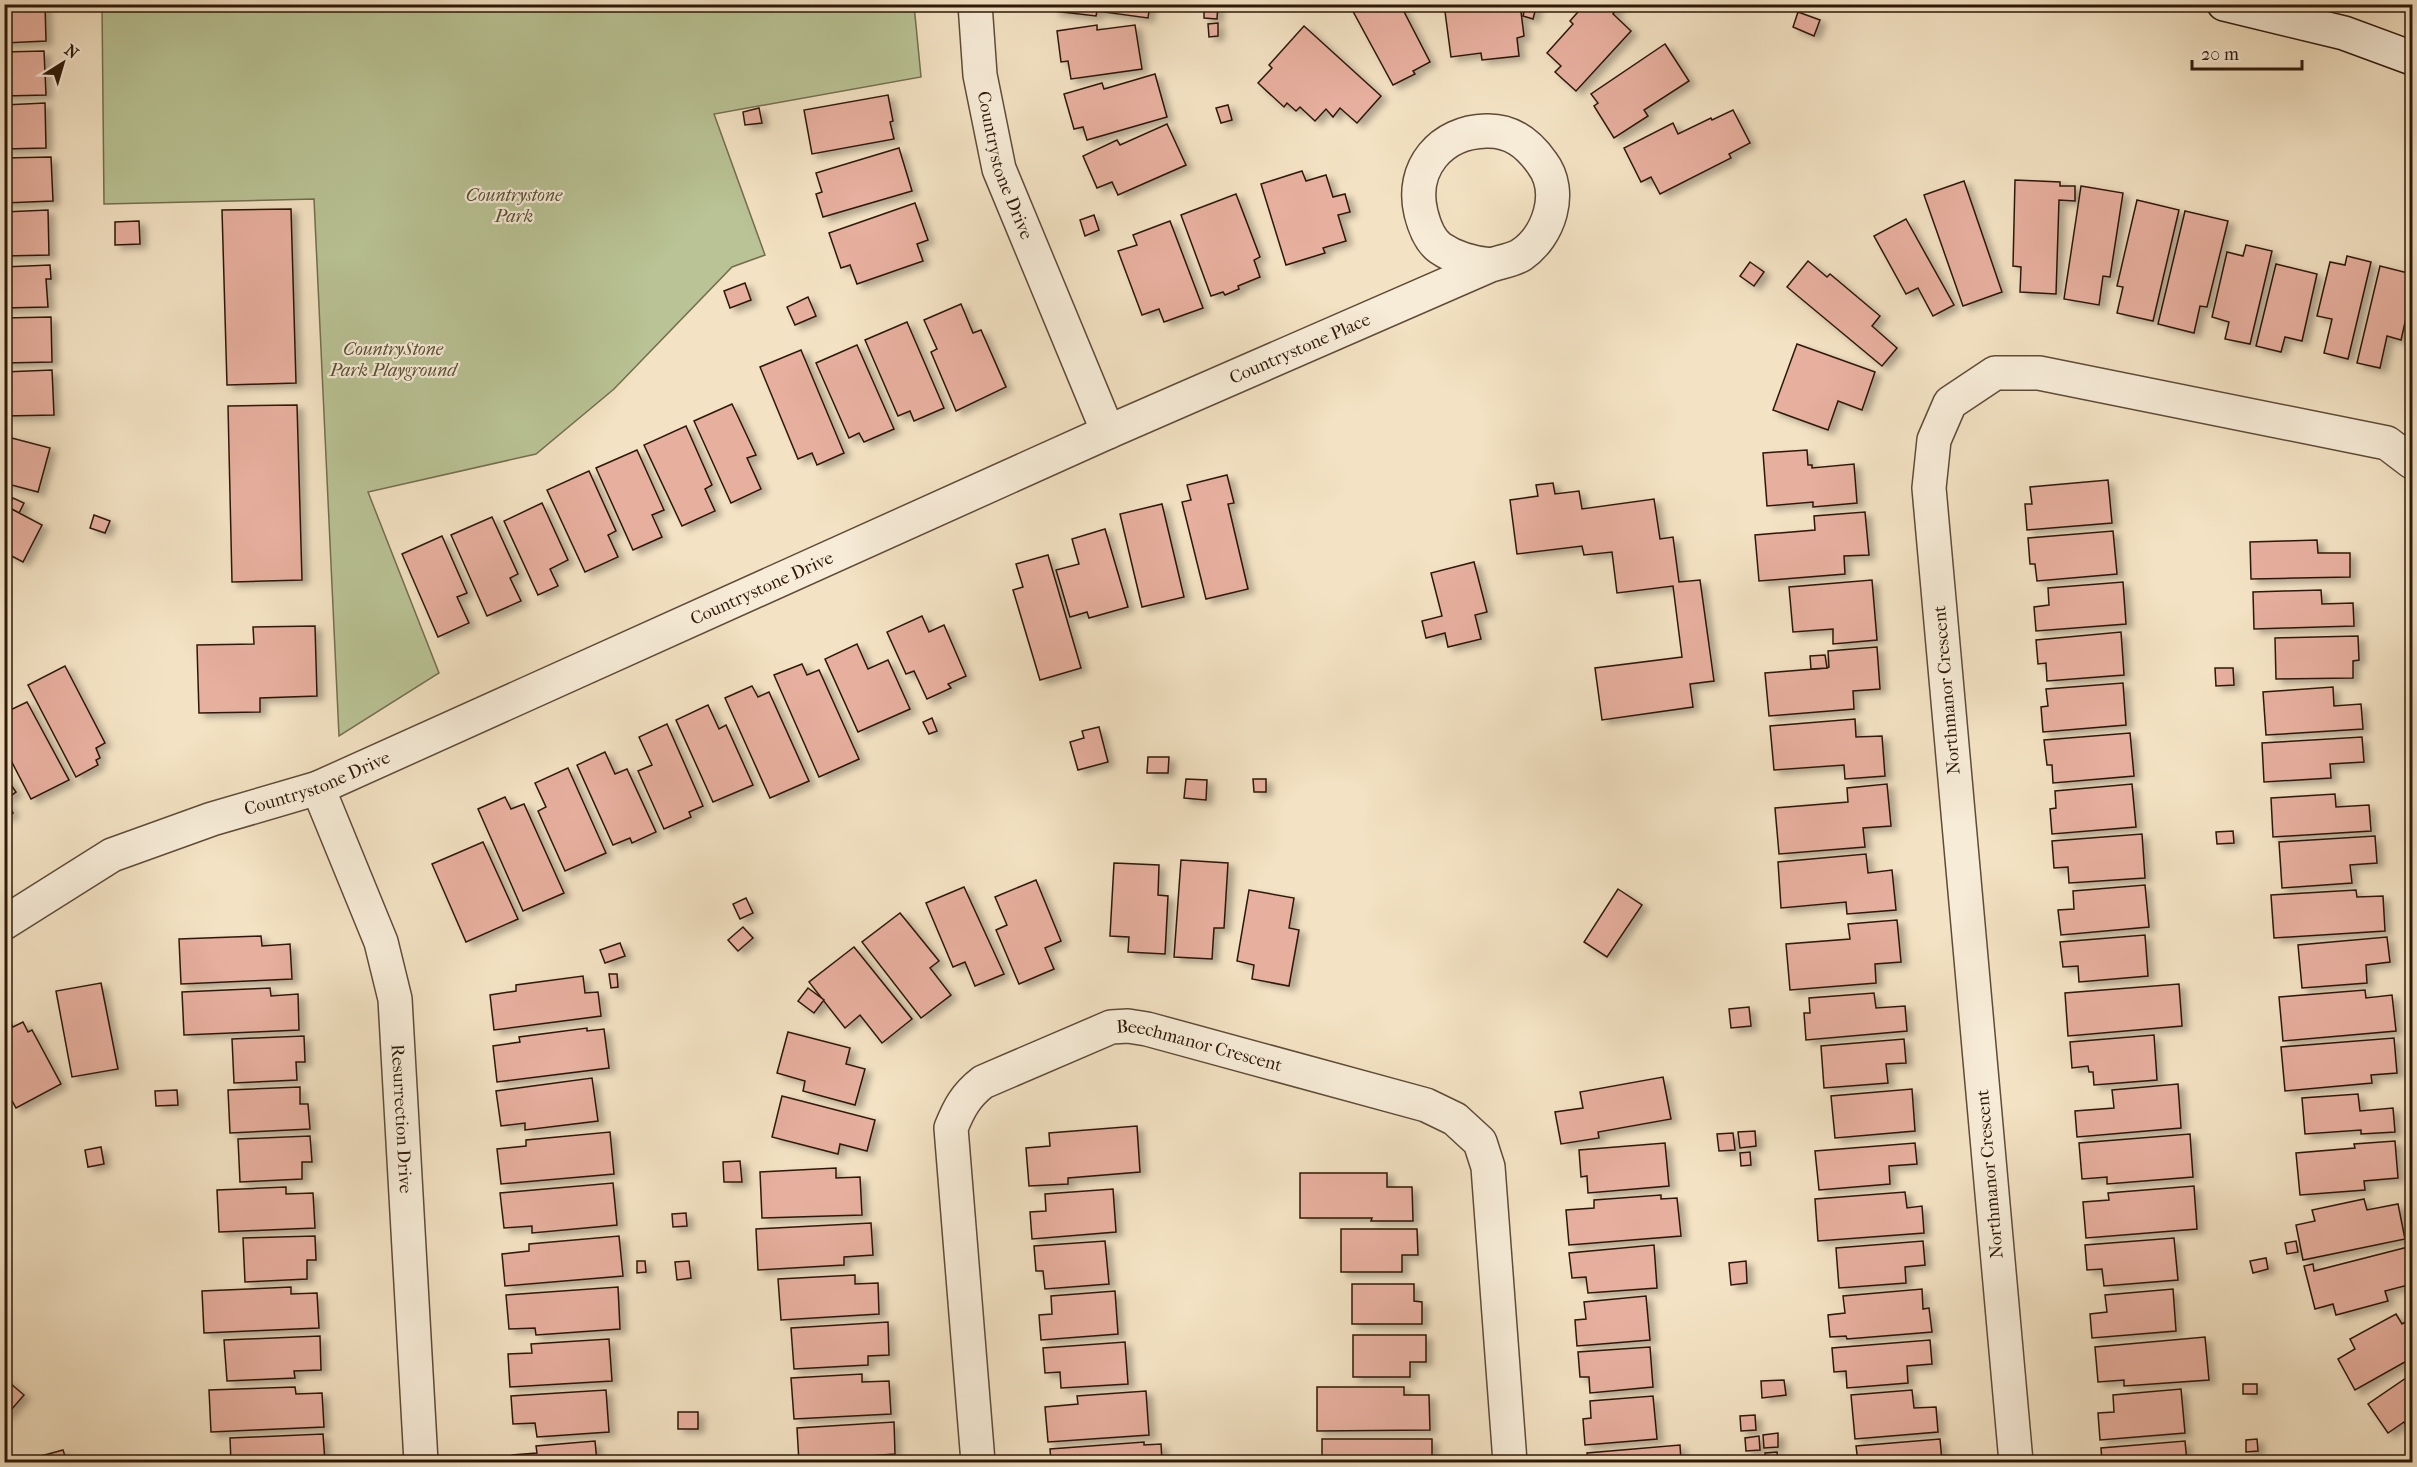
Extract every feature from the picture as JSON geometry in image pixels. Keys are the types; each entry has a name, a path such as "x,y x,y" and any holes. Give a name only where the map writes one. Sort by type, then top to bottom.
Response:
{"street":[{"name":"Countrystone Drive","path":"4,923 112,855 212,819 318,788 1108,432 999,169 980,75 975,4"},
{"path":"2224,4 2344,33 2412,58"},
{"name":"Countrystone Place","path":"1108,432 1491,265 1520,256 1538,240 1550,219 1553,195 1546,168 1532,149 1520,139 1498,130 1469,131 1448,140 1438,148 1421,174 1417,198 1424,228 1438,247 1467,263 1491,265"},
{"name":"Northmanor Crescent","path":"2016,1462 1929,488 1934,440 1950,403 1995,373 2039,374 2387,443 2412,462"},
{"name":"Resurrection Drive","path":"318,788 381,942 395,999 421,1462"},
{"name":"Beechmanor Crescent","path":"978,1462 951,1128 959,1108 970,1092 983,1082 1111,1027 1128,1026 1147,1029 1426,1105 1455,1119 1480,1142 1488,1167 1510,1462"}],"green space":[{"name":"Countrystone Park","path":"102,5 914,5 921,77 714,114 765,255 732,267 614,389 536,454 368,492 439,673 339,736 314,199 104,204"}],"building":[{"path":"4,4 45,4 46,41 4,43"},
{"path":"1055,4 1150,4 1148,18 1097,11 1096,16 1054,11"},
{"path":"1204,4 1218,4 1217,19 1204,18"},
{"path":"1349,4 1400,4 1430,62 1413,71 1415,74 1393,85"},
{"path":"1444,4 1520,4 1524,36 1517,38 1519,56 1482,60 1481,53 1451,57"},
{"path":"1526,4 1537,4 1533,19 1523,16"},
{"path":"1585,4 1592,8 1595,4 1620,4 1613,14 1631,31 1576,91 1555,72 1561,66 1547,53 1573,24 1570,21"},
{"path":"1798,12 1820,20 1814,36 1793,27"},
{"path":"1218,23 1218,36 1209,37 1208,24"},
{"path":"1097,25 1097,30 1135,25 1142,69 1071,79 1068,61 1061,62 1057,31"},
{"path":"1304,26 1381,96 1357,123 1340,108 1333,117 1326,109 1315,121 1300,107 1296,111 1287,103 1284,107 1258,83 1272,68 1269,65"},
{"path":"1665,44 1689,81 1644,110 1648,116 1614,138 1594,106 1598,103 1591,94"},
{"path":"44,51 46,95 4,96 4,52"},
{"path":"1155,74 1167,117 1087,140 1083,127 1074,129 1064,94 1102,83 1104,89"},
{"path":"888,95 894,139 812,154 804,110"},
{"path":"45,103 46,148 4,149 4,105"},
{"path":"1228,105 1232,120 1221,123 1216,108"},
{"path":"759,108 762,123 745,125 743,112"},
{"path":"1733,110 1750,143 1729,154 1731,158 1660,194 1651,177 1641,182 1624,148 1673,123 1678,134"},
{"path":"1167,124 1186,165 1118,195 1112,182 1097,188 1083,156 1117,140 1120,145"},
{"path":"899,148 912,191 823,217 816,194 822,192 816,173"},
{"path":"51,157 53,201 4,203 4,158"},
{"path":"1302,171 1306,181 1326,175 1333,197 1345,194 1350,212 1338,215 1346,241 1323,248 1325,253 1286,265 1261,184"},
{"path":"2015,180 2060,182 2060,186 2075,186 2075,201 2059,200 2056,294 2020,292 2021,267 2013,266"},
{"path":"1964,181 2002,292 1963,306 1924,195"},
{"path":"2081,186 2123,193 2110,277 2103,276 2099,305 2064,299"},
{"path":"1236,194 1260,257 1254,260 1260,277 1238,286 1239,289 1225,295 1223,292 1211,296 1181,215"},
{"path":"2137,200 2179,210 2153,321 2117,313 2123,287 2117,286"},
{"path":"915,203 928,240 917,244 923,261 857,284 850,265 841,268 829,233"},
{"path":"291,209 296,383 227,385 222,210"},
{"path":"48,210 49,255 4,256 4,212"},
{"path":"2185,211 2228,221 2207,307 2200,306 2194,333 2158,324"},
{"path":"1094,215 1099,230 1085,236 1080,220"},
{"path":"1906,219 1954,305 1933,316 1918,288 1906,294 1874,236"},
{"path":"139,221 140,244 115,245 115,222"},
{"path":"1170,221 1203,308 1164,322 1159,309 1142,315 1118,251 1137,245 1133,235"},
{"path":"2246,245 2272,251 2250,344 2225,339 2229,322 2212,317 2227,252 2243,256"},
{"path":"2347,256 2371,262 2348,359 2324,353 2332,319 2317,316 2330,262 2345,265"},
{"path":"1808,261 1827,277 1830,274 1880,316 1872,326 1897,348 1882,366 1787,287"},
{"path":"1750,262 1764,272 1754,286 1740,276"},
{"path":"2276,264 2317,274 2302,341 2285,337 2281,352 2256,346"},
{"path":"50,265 51,279 46,279 48,307 4,308 4,267"},
{"path":"2380,266 2412,274 2412,292 2401,340 2387,336 2380,368 2357,363"},
{"path":"745,283 751,300 730,308 724,291"},
{"path":"808,297 816,316 795,325 787,307"},
{"path":"961,304 973,333 981,330 1006,387 956,411 931,352 937,349 924,320"},
{"path":"51,317 52,362 4,363 4,318"},
{"path":"907,322 944,408 914,421 910,411 898,416 865,340"},
{"path":"1797,344 1875,372 1862,410 1838,401 1828,430 1773,410"},
{"path":"857,345 894,429 864,442 859,433 849,438 816,363"},
{"path":"801,350 844,453 817,465 812,453 798,459 760,367"},
{"path":"52,370 54,415 4,416 4,372"},
{"path":"732,404 756,455 747,458 761,489 731,503 694,421"},
{"path":"297,405 302,580 232,582 228,406"},
{"path":"686,426 712,485 705,489 715,511 682,526 644,445"},
{"path":"4,436 50,448 38,492 4,483"},
{"path":"637,450 664,510 652,515 662,537 633,550 596,468"},
{"path":"1807,450 1808,465 1812,465 1812,468 1854,464 1857,503 1813,507 1813,502 1767,506 1763,453"},
{"path":"589,471 616,531 608,535 618,557 585,572 547,490"},
{"path":"1227,475 1234,503 1228,504 1248,589 1206,599 1182,502 1191,500 1187,485"},
{"path":"2108,480 2112,523 2027,530 2025,504 2032,504 2030,487"},
{"path":"1553,483 1555,494 1579,491 1582,509 1654,499 1660,539 1673,537 1679,582 1700,580 1714,681 1690,684 1693,707 1602,720 1595,668 1682,657 1673,586 1617,593 1612,552 1584,555 1582,546 1517,554 1510,500 1538,496 1536,485"},
{"path":"13,498 24,503 19,513 8,507"},
{"path":"542,503 568,560 550,569 558,586 538,595 504,521"},
{"path":"1162,504 1184,597 1142,607 1120,514"},
{"path":"4,505 42,525 23,562 4,552"},
{"path":"1865,512 1869,555 1844,556 1845,574 1759,581 1755,535 1815,530 1814,516"},
{"path":"94,515 110,521 105,533 90,528"},
{"path":"492,517 518,574 510,578 521,601 487,616 451,535"},
{"path":"1105,529 1128,607 1089,618 1087,612 1070,617 1056,570 1079,564 1072,539"},
{"path":"2113,531 2117,574 2037,581 2035,564 2030,564 2028,538"},
{"path":"442,536 467,593 457,597 469,623 438,637 402,554"},
{"path":"2317,540 2318,553 2350,553 2350,577 2251,579 2250,542"},
{"path":"1048,555 1081,668 1040,680 1013,590 1023,587 1016,564"},
{"path":"1474,562 1487,612 1475,615 1481,639 1448,647 1445,633 1426,638 1422,621 1442,616 1431,573"},
{"path":"1872,580 1877,640 1833,644 1833,629 1793,632 1789,587"},
{"path":"2123,582 2126,624 2036,631 2034,607 2049,605 2048,588"},
{"path":"2321,590 2322,604 2353,603 2354,626 2254,629 2253,592"},
{"path":"922,616 929,632 944,625 966,676 948,684 951,688 927,699 914,671 906,674 887,632"},
{"path":"315,626 317,696 260,698 260,712 199,713 197,645 254,644 253,627"},
{"path":"2121,632 2124,675 2047,681 2046,663 2038,664 2036,640"},
{"path":"2358,636 2359,660 2353,661 2353,678 2276,679 2275,638"},
{"path":"857,644 868,669 888,660 910,709 858,732 825,659"},
{"path":"1877,647 1880,689 1853,691 1854,709 1769,716 1765,673 1827,668 1829,667 1828,651"},
{"path":"1825,655 1827,668 1811,669 1810,656"},
{"path":"802,664 807,675 819,670 859,759 819,777 774,675"},
{"path":"65,666 105,743 96,748 100,758 96,760 98,765 76,777 28,685"},
{"path":"2215,668 2233,668 2234,685 2216,686"},
{"path":"2123,683 2126,725 2043,732 2041,707 2048,706 2046,689"},
{"path":"752,686 758,697 769,692 809,781 770,798 725,698"},
{"path":"2333,687 2334,706 2361,704 2363,729 2266,735 2263,692"},
{"path":"27,702 69,780 31,799 4,747 4,713"},
{"path":"708,705 719,729 726,725 753,785 713,802 676,720"},
{"path":"932,718 937,731 929,734 923,722"},
{"path":"1855,719 1856,737 1882,736 1885,776 1845,779 1844,765 1774,770 1770,726"},
{"path":"667,724 703,806 689,812 691,817 664,829 638,771 652,765 639,737"},
{"path":"1099,727 1108,762 1078,770 1070,742 1084,738 1082,731"},
{"path":"2130,733 2134,776 2053,783 2052,765 2047,765 2044,740"},
{"path":"2362,737 2364,762 2330,764 2331,778 2264,782 2262,743"},
{"path":"605,752 615,774 627,769 656,832 632,843 630,838 613,845 577,765"},
{"path":"1148,757 1169,757 1168,773 1147,773"},
{"path":"568,768 606,853 565,871 538,811 546,807 535,783"},
{"path":"4,775 16,792 5,800 13,813 4,818"},
{"path":"1186,779 1207,780 1206,800 1184,798"},
{"path":"1253,779 1266,779 1266,792 1254,792"},
{"path":"1887,784 1891,826 1863,828 1865,847 1779,854 1775,808 1848,802 1847,788"},
{"path":"2132,784 2136,827 2052,834 2050,809 2056,808 2055,791"},
{"path":"2335,794 2336,807 2369,805 2371,831 2273,837 2271,798"},
{"path":"505,797 511,809 524,804 564,893 523,911 478,809"},
{"path":"2233,831 2234,843 2217,844 2216,832"},
{"path":"2142,834 2145,878 2069,883 2068,867 2054,868 2052,841"},
{"path":"2375,836 2377,863 2350,865 2352,883 2282,888 2279,842"},
{"path":"483,842 518,919 466,942 432,864"},
{"path":"1866,854 1868,873 1892,870 1896,910 1847,914 1846,902 1781,908 1778,862"},
{"path":"1181,860 1228,863 1224,928 1214,928 1212,959 1174,957"},
{"path":"1114,863 1159,865 1158,895 1168,896 1165,954 1128,952 1129,937 1110,936"},
{"path":"1036,880 1061,941 1045,948 1054,969 1019,984 996,930 1007,925 995,897"},
{"path":"2145,885 2149,927 2061,935 2058,910 2074,909 2073,891"},
{"path":"964,887 1004,974 975,986 965,962 953,967 926,903"},
{"path":"1618,889 1642,905 1607,957 1584,942"},
{"path":"1249,890 1294,898 1289,928 1299,930 1289,986 1252,979 1254,965 1237,961"},
{"path":"2356,890 2357,897 2383,896 2385,931 2274,938 2271,895"},
{"path":"746,898 753,913 740,919 733,904"},
{"path":"900,913 939,961 930,968 951,995 921,1018 862,942"},
{"path":"1897,920 1901,962 1875,964 1876,983 1790,990 1786,944 1850,939 1848,924"},
{"path":"743,927 753,938 738,951 728,940"},
{"path":"2145,935 2148,976 2079,982 2078,966 2063,967 2060,942"},
{"path":"261,936 262,946 290,944 292,979 181,984 179,939"},
{"path":"2387,937 2390,962 2366,965 2367,983 2302,988 2298,945"},
{"path":"620,943 625,956 605,963 600,950"},
{"path":"854,947 912,1019 882,1043 860,1015 845,1028 809,982"},
{"path":"609,974 617,974 618,987 611,988"},
{"path":"583,976 585,993 598,992 601,1016 494,1030 490,995 516,991 516,985"},
{"path":"101,983 118,1069 72,1077 56,991"},
{"path":"2179,984 2182,1026 2068,1036 2065,993"},
{"path":"270,988 271,996 298,994 299,1030 184,1035 182,992"},
{"path":"808,988 824,1000 814,1013 798,1001"},
{"path":"2365,990 2366,998 2392,995 2396,1031 2283,1041 2279,997"},
{"path":"1874,993 1876,1008 1905,1006 1907,1031 1806,1040 1804,1013 1810,1013 1809,998"},
{"path":"1749,1007 1751,1026 1731,1028 1729,1009"},
{"path":"10,1021 13,1027 23,1022 28,1032 32,1030 61,1084 16,1108 4,1086 4,1024"},
{"path":"587,1028 587,1031 604,1029 609,1068 497,1082 493,1046 520,1042 519,1037"},
{"path":"788,1032 850,1048 846,1064 865,1069 855,1105 803,1091 805,1081 777,1073"},
{"path":"2154,1035 2157,1080 2094,1085 2093,1072 2089,1072 2088,1066 2072,1068 2070,1042"},
{"path":"304,1036 305,1062 296,1062 297,1080 234,1083 232,1039"},
{"path":"2394,1038 2397,1073 2371,1075 2372,1083 2285,1091 2281,1047"},
{"path":"1904,1039 1906,1063 1886,1064 1888,1083 1824,1088 1821,1046"},
{"path":"1663,1077 1671,1119 1598,1132 1599,1138 1561,1144 1555,1112 1583,1108 1580,1092"},
{"path":"592,1078 598,1121 525,1130 525,1123 501,1126 496,1091"},
{"path":"2178,1084 2181,1128 2077,1137 2075,1111 2114,1108 2112,1090"},
{"path":"300,1087 300,1104 308,1104 310,1129 230,1133 228,1090"},
{"path":"1912,1089 1915,1131 1835,1138 1831,1096"},
{"path":"177,1090 178,1105 156,1106 155,1091"},
{"path":"2358,1094 2360,1111 2393,1108 2395,1132 2361,1134 2361,1130 2305,1134 2302,1098"},
{"path":"782,1096 875,1120 867,1151 840,1144 838,1154 772,1137"},
{"path":"1137,1126 1140,1172 1068,1178 1068,1184 1029,1186 1026,1148 1050,1146 1049,1133"},
{"path":"1755,1131 1756,1146 1740,1148 1738,1132"},
{"path":"610,1132 614,1174 501,1184 497,1149 526,1146 526,1140"},
{"path":"1733,1133 1735,1150 1719,1151 1717,1134"},
{"path":"2190,1134 2193,1177 2107,1184 2107,1177 2082,1179 2079,1143"},
{"path":"310,1136 312,1162 302,1162 302,1179 240,1182 238,1139"},
{"path":"2395,1141 2398,1178 2364,1181 2365,1190 2300,1195 2296,1153 2355,1148 2354,1144"},
{"path":"1665,1143 1669,1186 1588,1193 1587,1176 1581,1177 1579,1150"},
{"path":"1915,1143 1917,1164 1889,1166 1890,1184 1819,1190 1815,1151"},
{"path":"101,1147 104,1164 88,1167 85,1150"},
{"path":"1750,1152 1751,1165 1741,1166 1740,1153"},
{"path":"740,1161 742,1182 724,1182 723,1162"},
{"path":"836,1168 836,1178 860,1177 862,1215 762,1218 760,1172"},
{"path":"1300,1173 1387,1173 1387,1187 1412,1187 1413,1221 1371,1221 1372,1218 1300,1218"},
{"path":"613,1183 617,1225 532,1233 532,1226 504,1228 500,1193"},
{"path":"2194,1186 2197,1229 2086,1238 2083,1202 2109,1200 2108,1193"},
{"path":"286,1187 286,1194 313,1193 315,1228 219,1232 217,1190"},
{"path":"1113,1189 1116,1232 1032,1239 1030,1212 1046,1211 1045,1194"},
{"path":"1905,1192 1907,1208 1922,1206 1924,1233 1818,1241 1815,1199"},
{"path":"1661,1195 1661,1199 1677,1198 1681,1236 1569,1245 1566,1210 1594,1208 1594,1200"},
{"path":"2364,1199 2367,1210 2398,1204 2405,1239 2303,1260 2296,1225 2315,1221 2312,1210"},
{"path":"686,1213 687,1226 673,1227 672,1214"},
{"path":"871,1223 873,1255 844,1257 844,1265 758,1270 756,1229"},
{"path":"1341,1229 1417,1229 1418,1255 1402,1255 1402,1272 1341,1272"},
{"path":"315,1236 316,1260 307,1260 307,1279 245,1282 243,1238"},
{"path":"619,1236 623,1276 505,1286 502,1254 529,1251 529,1244"},
{"path":"2174,1238 2178,1280 2104,1286 2102,1269 2087,1270 2085,1245"},
{"path":"1105,1241 1109,1284 1045,1289 1043,1271 1036,1271 1034,1246"},
{"path":"1923,1241 1925,1265 1905,1267 1906,1283 1839,1288 1836,1248"},
{"path":"2296,1241 2298,1252 2287,1254 2285,1243"},
{"path":"1654,1245 1657,1288 1588,1293 1586,1277 1572,1278 1569,1253"},
{"path":"2408,1247 2412,1266 2412,1284 2385,1291 2388,1301 2336,1315 2333,1304 2315,1309 2304,1266 2313,1264 2314,1271"},
{"path":"2266,1258 2268,1269 2253,1273 2250,1261"},
{"path":"637,1261 645,1261 646,1272 637,1273"},
{"path":"689,1261 691,1278 677,1280 675,1262"},
{"path":"1746,1261 1747,1283 1731,1285 1729,1263"},
{"path":"855,1275 855,1284 878,1283 879,1314 781,1320 778,1279"},
{"path":"1352,1284 1414,1284 1414,1301 1422,1302 1422,1324 1352,1324"},
{"path":"291,1287 291,1294 317,1293 319,1328 204,1333 202,1291"},
{"path":"618,1287 620,1329 536,1335 535,1328 509,1329 506,1295"},
{"path":"1922,1289 1923,1309 1929,1308 1932,1332 1847,1339 1846,1336 1830,1337 1828,1315 1845,1313 1843,1296"},
{"path":"2173,1289 2176,1331 2092,1338 2090,1314 2107,1312 2105,1295"},
{"path":"1115,1291 1118,1334 1041,1340 1039,1315 1052,1314 1051,1296"},
{"path":"1646,1296 1650,1340 1577,1346 1575,1320 1586,1319 1584,1302"},
{"path":"2396,1314 2402,1324 2412,1318 2412,1358 2355,1390 2338,1359 2355,1349 2350,1339"},
{"path":"888,1322 889,1355 868,1356 868,1365 794,1369 791,1328"},
{"path":"1353,1335 1426,1335 1426,1362 1410,1362 1410,1377 1353,1377"},
{"path":"320,1336 321,1370 294,1371 295,1378 227,1381 224,1340"},
{"path":"2205,1337 2209,1380 2124,1386 2124,1380 2098,1382 2095,1347"},
{"path":"609,1339 612,1381 510,1387 508,1354 532,1353 531,1344"},
{"path":"1930,1340 1932,1364 1907,1366 1908,1383 1847,1388 1846,1371 1834,1372 1832,1348"},
{"path":"1125,1342 1128,1384 1061,1388 1060,1372 1045,1373 1043,1348"},
{"path":"1650,1347 1653,1387 1590,1393 1589,1377 1580,1377 1578,1352"},
{"path":"862,1374 862,1382 889,1381 891,1414 794,1419 791,1378"},
{"path":"2412,1374 2412,1429 2410,1431 2404,1422 2388,1433 2368,1404"},
{"path":"4,1378 24,1395 4,1418"},
{"path":"1784,1380 1786,1395 1762,1398 1761,1381"},
{"path":"2243,1384 2257,1384 2257,1394 2243,1394"},
{"path":"295,1387 296,1394 322,1393 324,1427 211,1432 209,1390"},
{"path":"1317,1387 1404,1387 1404,1395 1429,1395 1430,1430 1317,1431"},
{"path":"2181,1389 2185,1433 2100,1440 2098,1413 2114,1412 2113,1395"},
{"path":"606,1390 609,1432 537,1437 535,1423 513,1424 511,1396"},
{"path":"1912,1390 1914,1408 1936,1407 1938,1432 1855,1439 1851,1395"},
{"path":"1146,1391 1149,1435 1048,1442 1045,1407 1078,1404 1077,1396"},
{"path":"1653,1396 1657,1439 1585,1445 1583,1419 1591,1418 1590,1401"},
{"path":"678,1412 698,1412 698,1429 678,1429"},
{"path":"1755,1415 1756,1430 1741,1431 1740,1416"},
{"path":"894,1422 895,1454 869,1456 870,1462 799,1462 797,1428"},
{"path":"1778,1433 1778,1447 1764,1448 1763,1435"},
{"path":"323,1434 325,1462 231,1462 230,1438"},
{"path":"1759,1436 1760,1450 1746,1451 1745,1438"},
{"path":"1322,1439 1432,1439 1432,1462 1322,1462"},
{"path":"1940,1439 1942,1462 1858,1462 1856,1446"},
{"path":"2257,1439 2258,1451 2246,1452 2246,1440"},
{"path":"595,1441 597,1462 512,1462 512,1455 537,1453 536,1446"},
{"path":"2185,1441 2187,1462 2102,1462 2101,1448"},
{"path":"1144,1442 1144,1445 1161,1444 1162,1462 1051,1462 1050,1449"},
{"path":"1680,1445 1681,1462 1588,1462 1587,1453"},
{"path":"63,1450 67,1462 19,1462"},
{"path":"1777,1452 1778,1462 1766,1462 1765,1453"}],"park label":[{"name":"CountryStone Park Playground","path":"393,359"}]}
